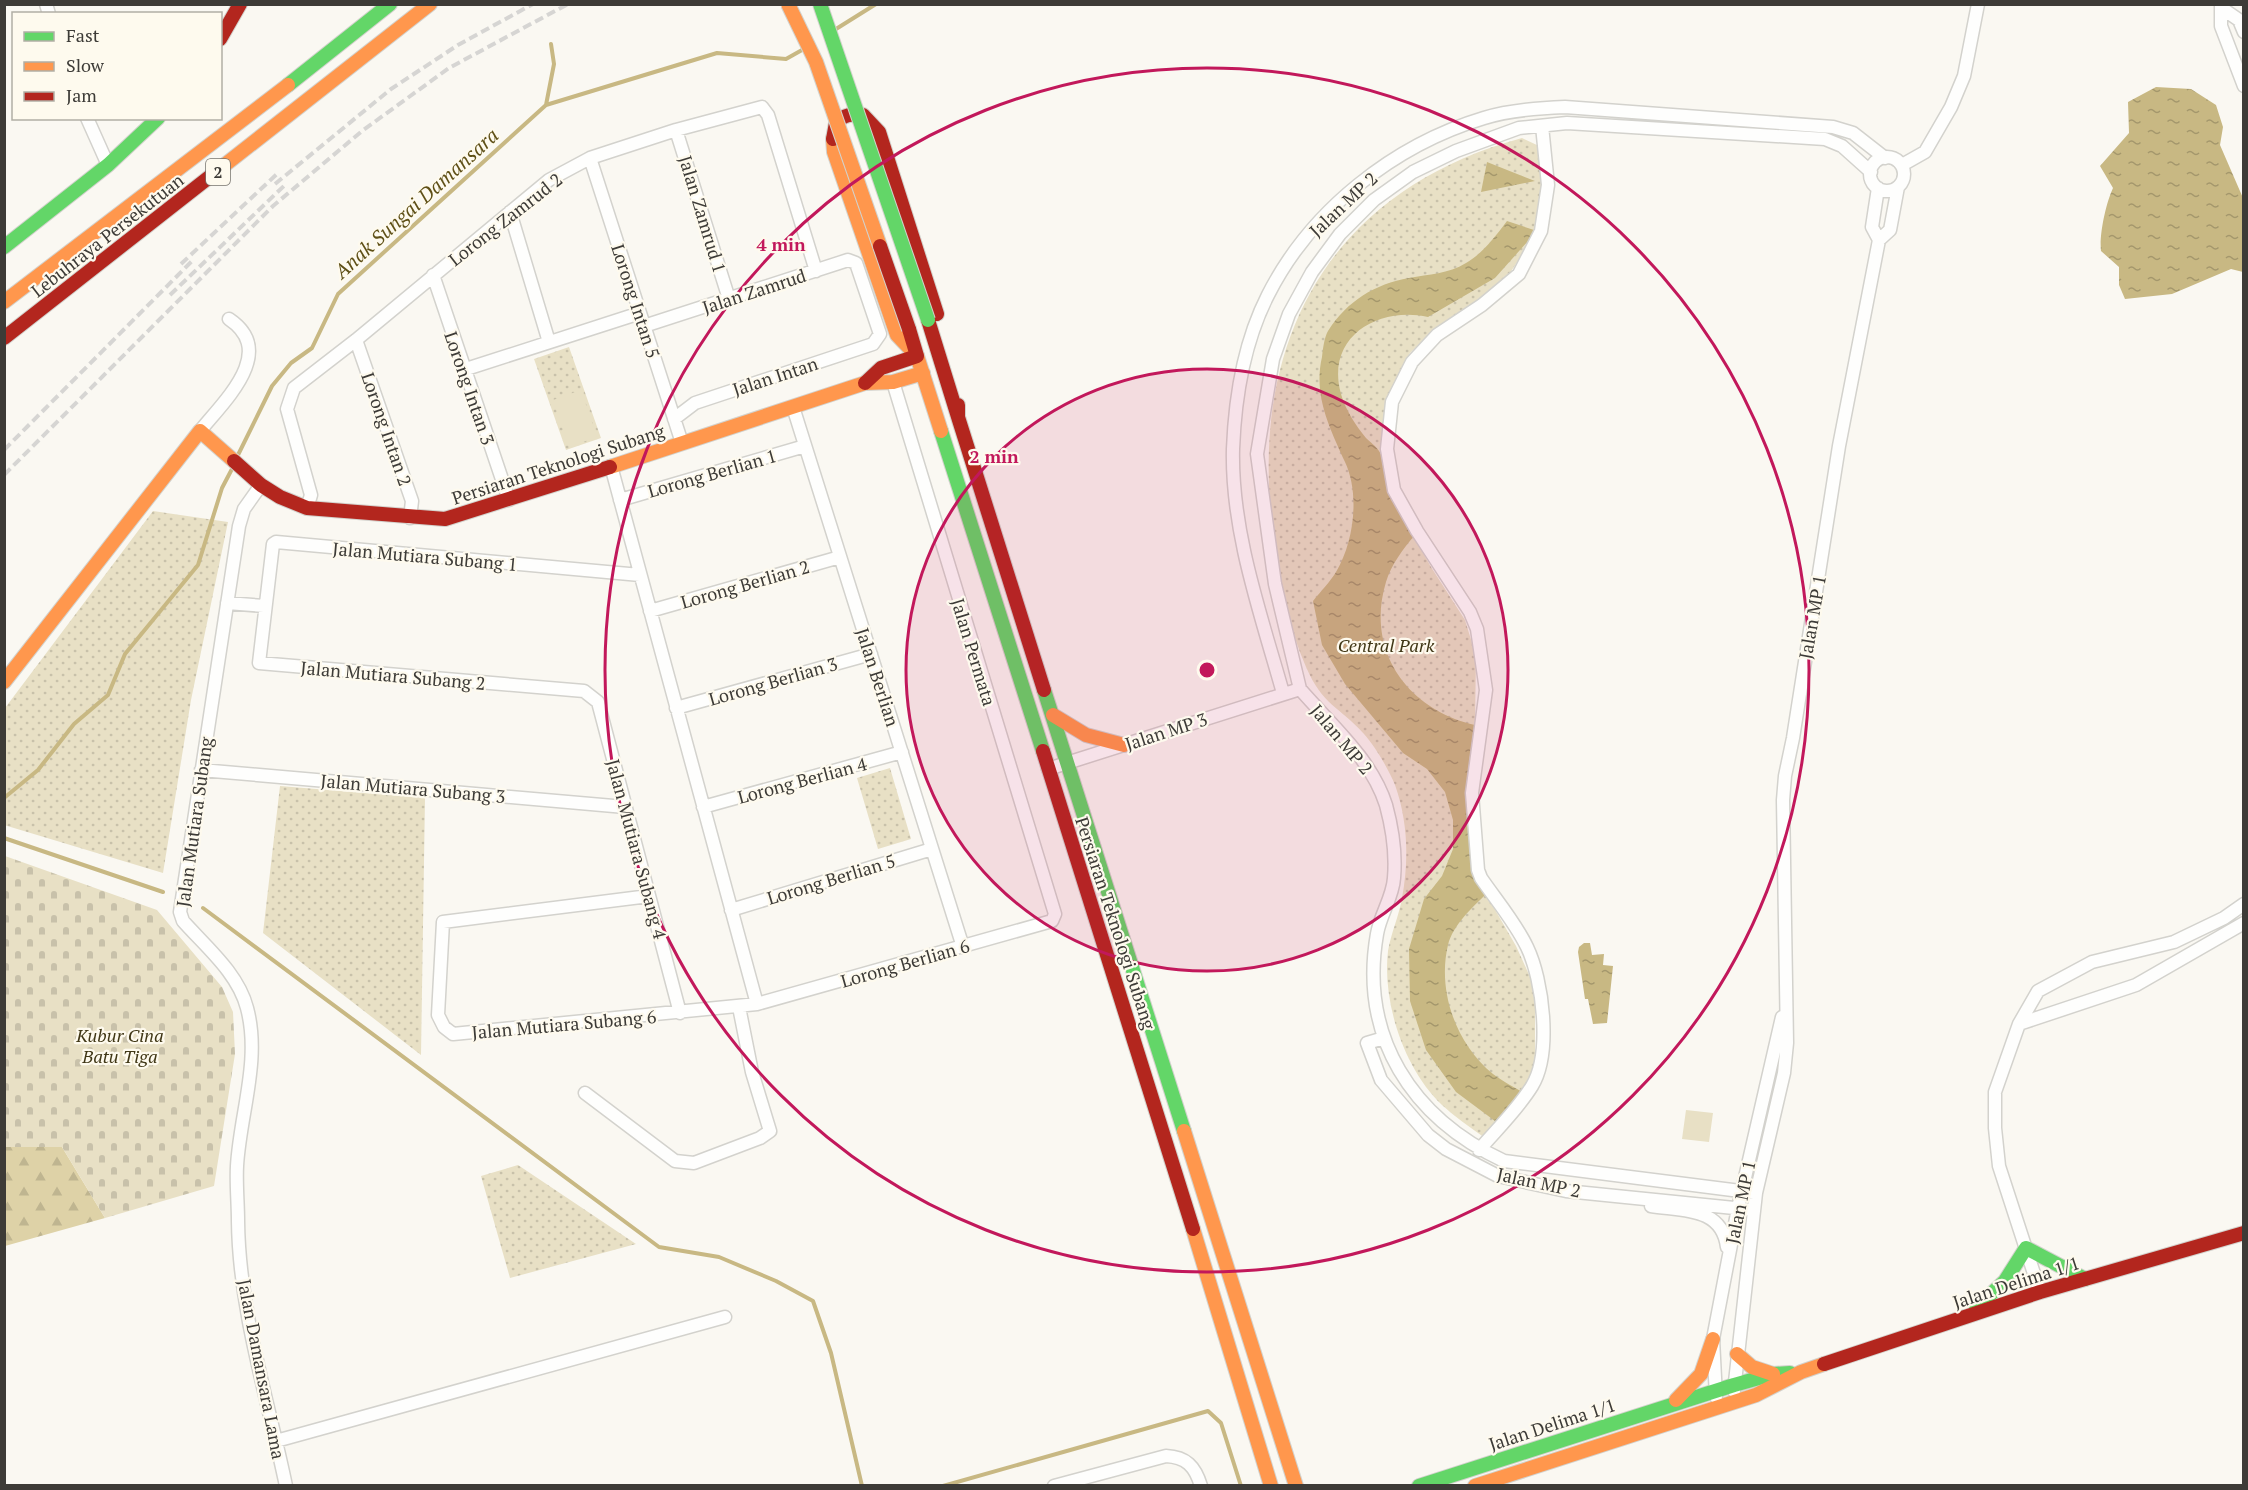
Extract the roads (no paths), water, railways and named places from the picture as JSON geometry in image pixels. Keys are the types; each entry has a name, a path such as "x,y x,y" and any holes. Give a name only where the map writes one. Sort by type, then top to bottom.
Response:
{"main road":[{"path":"222,36 240,4"},
{"name":"Lebuhraya Persekutuan","path":"4,302 307,72 390,4"},
{"name":"Lebuhraya Persekutuan","path":"4,338 430,4"},
{"path":"788,4 816,62 903,332 892,357 881,368"},
{"path":"820,4 928,320 958,417"},
{"path":"917,356 903,332 834,152 832,135 834,124 844,116 863,115 879,132 955,368 958,417"},
{"path":"4,247 108,165 156,120"},
{"name":"Persiaran Teknologi Subang","path":"865,383 881,368 917,356 1174,1164 1271,1485"},
{"name":"Persiaran Teknologi Subang","path":"200,431 261,484 280,497 307,508 445,519 865,383 893,382 923,373"},
{"name":"Persiaran Teknologi Subang","path":"958,417 1296,1485"},
{"path":"4,682 200,431"},
{"path":"969,520 989,514"},
{"path":"1053,714 1070,728 1090,738 1124,745"},
{"path":"1174,1164 1194,1158"},
{"name":"Jalan Delima 1/1","path":"1475,1485 1756,1395 1801,1372 2040,1292 2244,1233"},
{"path":"2223,1239 2244,1245"},
{"path":"1958,1320 1999,1289 2026,1248 2085,1279"},
{"path":"1670,1406 1698,1381 1709,1359 1713,1339"},
{"path":"1737,1354 1752,1367 1773,1374"},
{"name":"Jalan Delima 1/1","path":"1419,1485 1734,1385 1773,1374 1801,1372"},
{"path":"1290,1469 1308,1485"}],"street":[{"path":"1902,165 1925,152 1951,107 1964,76 1978,4"},
{"path":"2222,7 2239,20 2244,32"},
{"path":"2222,7 2221,26 2244,86"},
{"name":"Jalan MP 2","path":"1300,689 1283,693 1253,587 1239,514 1233,451 1238,390 1251,339 1268,295 1293,254 1323,218 1360,183 1401,154 1448,131 1486,117 1532,108 1565,106 1718,116 1833,127 1853,133 1885,158"},
{"name":"Lorong Zamrud 2","path":"307,508 311,495 287,409 294,388 356,340 549,180 590,158 676,130 762,107 768,115 816,271"},
{"path":"88,120 108,165"},
{"path":"1479,1150 1533,1084 1538,1071 1544,1032 1542,1013 1537,977 1527,946 1480,878 1478,870 1472,794 1486,690 1477,629 1470,612 1417,531 1394,489 1387,449 1392,402 1412,362 1437,335 1482,305 1520,274 1540,231 1548,185 1548,125"},
{"name":"Jalan MP 2","path":"1756,1193 1504,1161 1479,1150 1444,1124 1418,1098 1397,1070 1384,1038 1375,999 1372,965 1378,931 1394,879 1391,831 1386,806 1375,778 1347,740 1300,689 1275,584 1257,454 1273,359 1289,314 1311,272 1340,234 1374,200 1413,172 1456,151 1495,135 1548,125 1719,132 1825,139 1842,146 1871,172"},
{"name":"Jalan Zamrud 1","path":"676,130 729,299"},
{"name":"Lorong Intan 5","path":"590,158 682,443"},
{"path":"1885,158 1892,158 1902,165 1904,177 1898,188 1888,191 1878,188 1872,181 1871,172 1873,165 1885,158"},
{"name":"Jalan MP 1","path":"1878,188 1872,227 1879,240"},
{"name":"Jalan MP 1","path":"1733,1402 1756,1193 1784,1073 1787,1043 1783,963 1785,776 1839,446 1879,240 1890,230 1898,188"},
{"path":"510,212 549,342"},
{"name":"Jalan Zamrud","path":"644,326 848,260 856,263 880,334 878,339"},
{"name":"Lorong Intan 3","path":"433,275 509,500"},
{"path":"463,369 640,313"},
{"path":"200,431 245,375 249,360 244,334 229,319"},
{"name":"Jalan Intan","path":"674,419 695,403 873,344 878,339"},
{"name":"Lorong Intan 2","path":"356,340 412,501 410,518"},
{"name":"Jalan Permata","path":"893,382 1055,914 1052,921"},
{"name":"Jalan Berlian","path":"792,407 963,947"},
{"name":"Lorong Berlian 1","path":"620,500 805,446"},
{"path":"610,466 757,1005"},
{"name":"Jalan Mutiara Subang","path":"240,1251 237,1167 252,1046 247,1006 234,981 183,921 180,912 227,603 244,509 261,484"},
{"name":"Jalan Mutiara Subang 1","path":"264,606 273,544 276,542 640,575"},
{"name":"Lorong Berlian 2","path":"650,611 840,557"},
{"path":"227,603 264,606"},
{"name":"Jalan Mutiara Subang 2","path":"264,606 259,663 585,692"},
{"name":"Lorong Berlian 3","path":"676,708 870,654"},
{"name":"Jalan Mutiara Subang 4","path":"585,692 598,702 680,1013"},
{"name":"Jalan MP 3","path":"1048,769 1283,693"},
{"name":"Lorong Berlian 4","path":"703,807 902,752"},
{"name":"Jalan Mutiara Subang 3","path":"201,770 625,807"},
{"name":"Lorong Berlian 5","path":"731,910 932,849"},
{"name":"Jalan Mutiara Subang 6","path":"649,896 443,921 438,1015 444,1027 453,1034 757,1005"},
{"path":"2040,1292 1999,1166 1995,1128 1995,1092 2019,1024 2038,991 2083,967 2094,962 2174,942 2224,918 2244,904"},
{"name":"Lorong Berlian 6","path":"757,1005 1052,921"},
{"path":"2019,1024 2136,985 2244,923"},
{"name":"Jalan MP 1","path":"1717,1407 1713,1339 1738,1208 1786,998"},
{"path":"585,1093 675,1161 694,1163 760,1138 770,1131 752,1072 739,1007"},
{"name":"Jalan MP 2","path":"1384,1038 1366,1043 1381,1080 1428,1135 1446,1149 1498,1176 1566,1191 1754,1210"},
{"path":"1606,1194 1644,1205 1711,1216 1726,1235 1728,1257"},
{"name":"Jalan Damansara Lama","path":"240,1251 247,1310 286,1485"},
{"path":"276,1441 725,1317"},
{"path":"1054,1485 1166,1456 1180,1456 1194,1468 1201,1485"}],"water":[{"path":"2156,87 2191,89 2216,105 2223,127 2220,145 2243,198 2243,272 2231,269 2172,294 2125,299 2119,285 2119,267 2101,251 2104,219 2113,188 2100,166 2129,133 2128,102"},
{"path":"1487,162 1535,181 1481,192"},
{"path":"1507,221 1537,231 1495,278 1428,317 1391,316 1360,330 1348,342 1341,356 1338,374 1345,406 1358,428 1381,454 1390,489 1415,535 1398,557 1386,582 1381,607 1382,631 1387,654 1398,674 1412,691 1430,706 1451,717 1475,725 1467,790 1468,810 1473,852 1486,894 1464,917 1450,938 1445,963 1445,980 1452,1016 1469,1048 1493,1074 1524,1093 1499,1124 1456,1092 1426,1050 1410,1001 1409,949 1424,899 1442,876 1453,849 1453,820 1445,792 1427,769 1403,753 1345,684 1322,645 1313,601 1334,576 1342,560 1353,518 1350,475 1321,398 1320,371 1328,331 1344,311 1373,289 1397,281 1445,272 1466,263 1483,250"},
{"path":"1584,943 1590,943 1592,955 1604,954 1603,965 1613,966 1607,1023 1593,1024 1588,999 1585,999 1578,952 1579,947"}],"waterway":[{"path":"836,29 876,4"},
{"path":"546,105 554,64 551,44"},
{"name":"Anak Sungai Damansara","path":"237,457 272,386 291,363 312,348 338,294 546,105 717,53 786,59 802,50"},
{"name":"Anak Sungai Damansara","path":"4,798 38,770 74,724 108,695 125,654 198,565 222,488 233,467"},
{"path":"4,838 163,892"},
{"path":"203,908 659,1247 719,1257 776,1281 813,1301 831,1353 862,1486"},
{"path":"943,1486 1208,1411 1221,1423 1241,1486"}],"railway":[{"path":"275,184 391,89 458,45 533,4"},
{"path":"4,475 273,206 362,131 449,68 568,4"},
{"path":"181,264 279,172"},
{"path":"170,295 287,183"},
{"path":"4,450 192,261"}],"park label":[{"name":"Central Park","path":"1386,645"},
{"name":"Kubur Cina Batu Tiga","path":"120,1045"}]}
